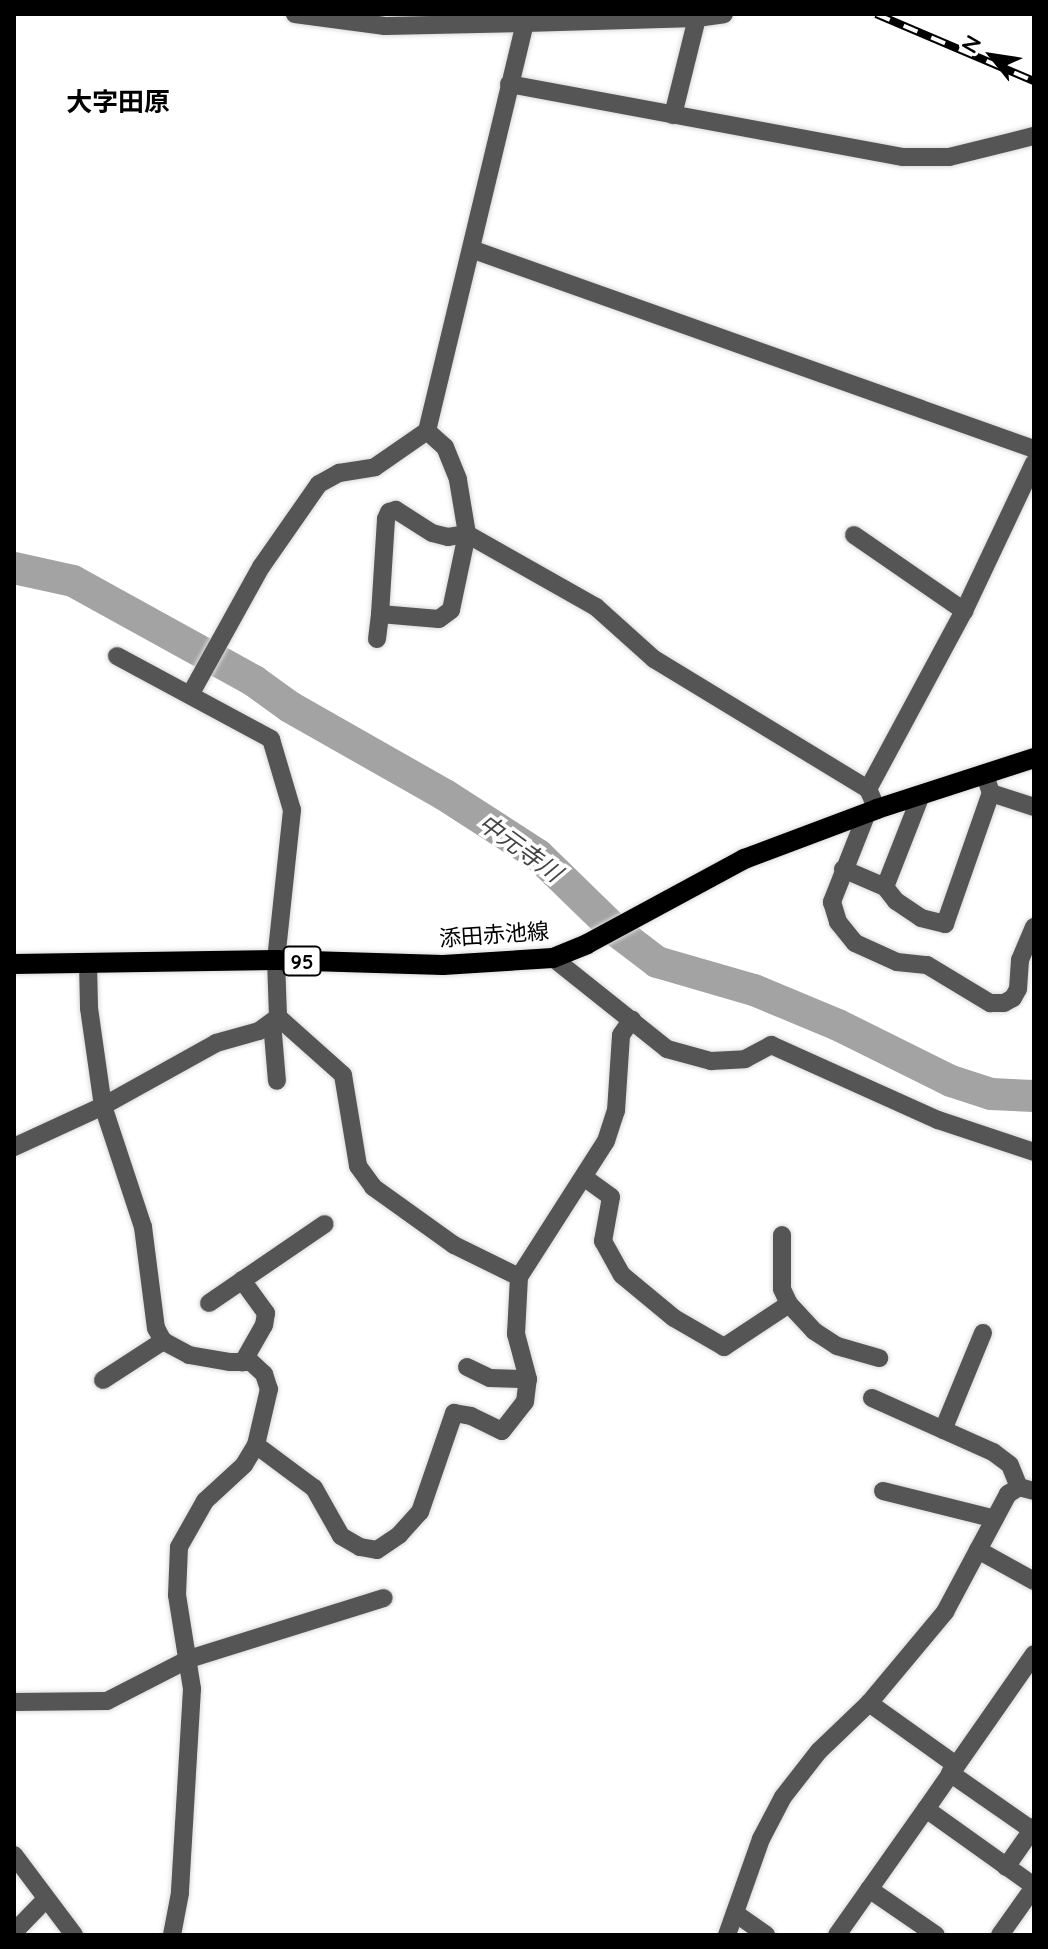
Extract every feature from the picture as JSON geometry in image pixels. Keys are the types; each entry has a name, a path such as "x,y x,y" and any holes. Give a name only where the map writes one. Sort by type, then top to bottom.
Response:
{"main road":[{"name":"添田赤池線","path":"14,964 276,960 443,965 553,958 587,944 744,859 921,795 988,784 1034,758"}],"street":[{"path":"295,14 385,26 697,18 724,14"},
{"path":"673,115 697,18"},
{"path":"190,695 261,567 319,484 339,473 375,467 427,431 525,23"},
{"path":"509,84 903,157 949,157 1034,136"},
{"path":"471,249 1034,449"},
{"path":"380,614 439,619 451,610 467,534 454,469 445,447 427,431"},
{"path":"1034,467 964,611 868,789 872,811 843,869 832,902 838,922 855,943 897,962 927,965 990,1003 1004,1003 1013,998 1018,989 1020,960 1034,927"},
{"path":"377,639 386,519 389,512 396,510 432,533 448,537 467,534 596,607 654,659 868,789"},
{"path":"854,535 964,611"},
{"path":"117,656 271,739 292,810 276,960 277,1081"},
{"path":"843,869 885,887 896,901 921,918 945,924 988,784 1034,807"},
{"path":"885,887 921,795"},
{"path":"553,958 632,1019 649,1038 667,1049 711,1061 745,1059 771,1045 938,1120 1034,1152"},
{"path":"88,963 89,1008 103,1106 143,1227 156,1328 163,1341 189,1355 251,1362 264,1374 269,1389 266,1416 256,1445 244,1465 205,1501 179,1547 177,1595 189,1659 191,1733 180,1893 172,1935"},
{"path":"14,1147 103,1106 216,1043 259,1031 275,1019"},
{"path":"275,1019 343,1075 358,1166 373,1187 454,1245 519,1277"},
{"path":"256,1445 314,1488 341,1536 360,1547 377,1550 399,1535 420,1512 454,1413 471,1416 502,1431 525,1402 528,1379 516,1334 519,1277 606,1141 616,1111 621,1035 632,1019"},
{"path":"585,1178 611,1197 603,1241 622,1275 674,1318 724,1347 789,1304"},
{"path":"209,1303 325,1224"},
{"path":"782,1235 782,1289 789,1304 814,1331 837,1346 879,1358"},
{"path":"242,1280 266,1313 264,1325 243,1362"},
{"path":"943,1430 983,1333"},
{"path":"103,1380 163,1341"},
{"path":"467,1367 490,1378 528,1379"},
{"path":"727,1935 761,1839 783,1797 819,1751 869,1703 945,1612 1008,1494 1026,1489 1010,1465 993,1452 872,1398"},
{"path":"883,1491 995,1519"},
{"path":"978,1550 1034,1581"},
{"path":"14,1702 107,1701 189,1659 384,1598"},
{"path":"837,1935 1034,1654"},
{"path":"869,1703 1033,1828 1006,1867"},
{"path":"926,1809 1006,1867 1032,1881 1000,1935"},
{"path":"14,1855 74,1935"},
{"path":"869,1889 936,1935"},
{"path":"14,1932 45,1900"},
{"path":"735,1913 766,1935"}],"waterway":[{"name":"中元寺川","path":"14,568 73,581 254,681 290,707 445,795 538,855 615,930 657,962 754,990 838,1025 951,1081 991,1094 1034,1096"}],"railway":[{"path":"876,14 1034,81"}],"district":[{"name":"大字田原","path":"118,102"}]}
